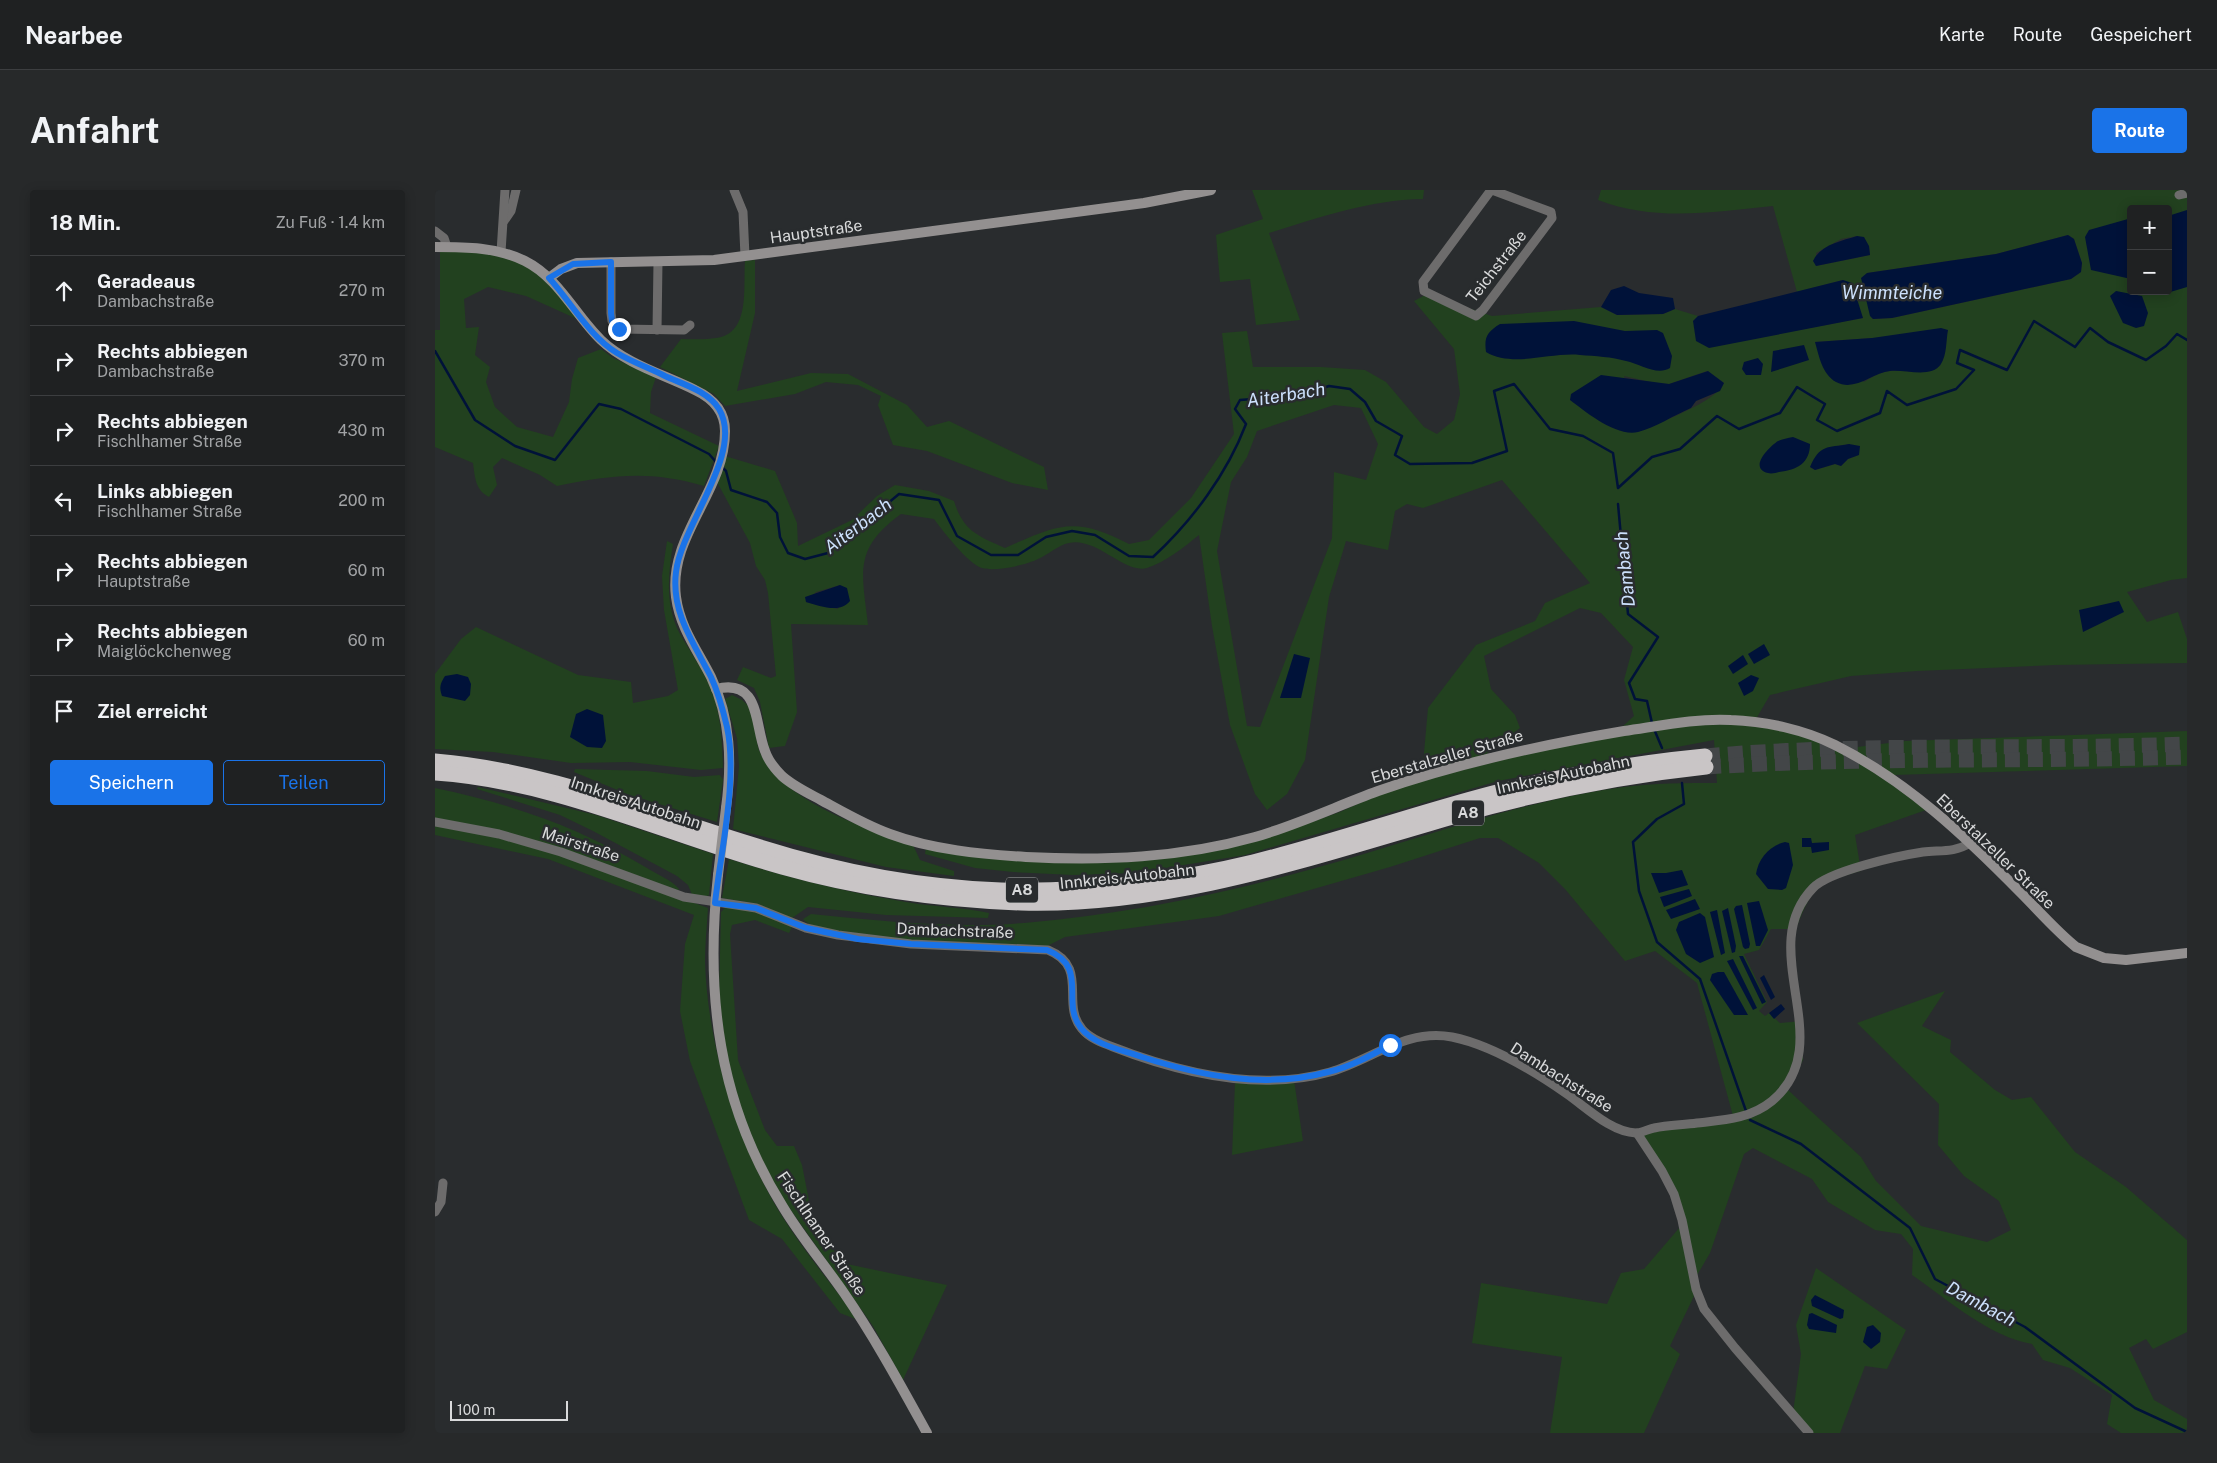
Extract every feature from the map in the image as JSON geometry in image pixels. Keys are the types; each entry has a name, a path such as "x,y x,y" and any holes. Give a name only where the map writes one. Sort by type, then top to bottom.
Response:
{"highway":[{"name":"Innkreis Autobahn","path":"435,761 489,767 545,778 755,846 847,870 942,886 1037,890 1136,884 1211,872 1293,851 1445,806 1537,782 1637,763 1705,762 1532,796 1285,866 1216,883 1157,894 1094,901 1025,903 947,899 863,886 782,867 557,795 515,784 435,773"}],"street":[{"path":"501,252 505,190"},
{"path":"504,221 511,211 516,190"},
{"path":"734,190 743,212 745,256"},
{"name":"Hauptstraße","path":"549,278 573,264 699,261 745,256 1144,203 1211,190"},
{"name":"Teichstraße","path":"1491,190 1551,212 1551,218 1483,310 1476,316 1424,290 1423,282 1491,190"},
{"path":"435,231 444,238 447,247"},
{"path":"435,247 501,252 523,260 549,278"},
{"path":"611,262 611,313 617,328 621,330 685,330 690,325"},
{"path":"657,330 658,262"},
{"name":"Fischlhamer Straße","path":"549,278 608,347 713,401 724,423 722,450 717,469 706,499 682,544 675,587 683,626 716,690 730,744 730,779 715,903 712,964 717,1027 730,1087 747,1136 782,1206 861,1319 927,1433"},
{"name":"Eberstalzeller Straße","path":"716,690 732,688 747,694 757,713 763,748 770,763 783,777 830,805 890,834 932,846 975,852 1062,859 1138,858 1172,854 1253,837 1311,819 1377,791 1523,749 1669,725 1736,720 1788,728 1831,743 1871,764 1939,813 2060,934 2076,947 2104,958 2126,960 2187,953"},
{"name":"Mairstraße","path":"435,822 499,834 561,852 684,898 715,903"},
{"path":"1809,1433 1735,1348 1704,1309 1696,1289 1682,1220 1674,1194 1662,1171 1637,1134 1654,1128 1746,1116 1774,1099 1788,1084 1796,1071 1801,1034 1790,947 1793,927 1800,907 1812,888 1829,876 1923,852 1955,851 1970,843"},
{"name":"Dambachstraße","path":"715,903 756,908 806,928 858,939 911,944 1047,950 1061,957 1069,968 1076,1018 1079,1026 1089,1035 1117,1048 1174,1067 1219,1076 1259,1080 1316,1075 1342,1068 1390,1045 1414,1037 1444,1036 1461,1039 1522,1067 1608,1123 1637,1134"},
{"path":"435,1212 441,1202 443,1183"}],"green space":[{"path":"1252,190 1424,190 1423,199 1383,202 1364,206 1326,215 1269,233 1300,320 1256,325 1250,279 1220,282 1216,235 1263,219"},
{"path":"1601,190 2187,190 2187,578 2171,580 2127,592 2147,622 2178,612 2187,639 2187,663 2054,665 1851,676 1770,695 1756,719 1709,716 1623,726 1634,716 1624,680 1633,647 1601,613 1580,608 1484,656 1491,689 1515,715 1520,728 1481,758 1425,773 1423,764 1428,708 1476,645 1535,621 1545,603 1590,583 1502,480 1423,508 1407,504 1395,511 1388,550 1346,541 1329,597 1305,760 1287,794 1267,810 1255,794 1230,725 1212,626 1199,535 1168,558 1147,568 1129,566 1090,545 1069,543 1026,564 988,569 976,565 970,560 934,519 901,514 875,539 864,563 863,576 868,625 791,624 797,712 785,746 769,748 760,702 754,688 737,680 743,667 771,678 776,676 768,593 765,580 756,566 750,543 717,482 725,456 775,471 797,523 798,546 852,520 877,496 895,485 929,491 954,501 967,526 979,536 1005,548 1040,533 1067,526 1094,529 1129,544 1149,540 1191,498 1234,434 1222,333 1247,331 1253,367 1321,367 1365,370 1386,382 1424,427 1437,434 1454,420 1460,394 1454,349 1414,301 1427,294 1492,316 1601,307 1617,315 1663,314 1675,309 1698,316 1693,321 1793,331 1863,318 1843,280 1797,292 1773,206 1684,214 1641,211 1619,207 1598,200","holes":["2068,235 2074,239 2082,263 2081,272 2071,279 1892,318 1873,319 1867,273 1996,254","1857,236 1869,246 1870,255 1816,266 1816,253 1841,239","1872,338 1941,365 1935,369 1923,372 1886,372 1864,382 1815,342","1707,371 1724,383 1710,398 1698,405 1638,432 1624,376 1669,384","1334,405 1361,408 1378,444 1366,480 1334,472 1332,538 1260,727 1247,726 1217,551 1231,482 1247,457 1257,431","1849,444 1858,455 1848,459 1841,466 1835,464 1815,470 1810,467 1837,446","840,585 838,609 806,602 816,592"]},
{"path":"440,250 482,253 522,264 534,271 549,284 577,319 526,296 488,287 464,299 466,328 479,327 475,355 490,367 486,382 495,407 517,427 553,437 569,402 572,379 578,358 601,349 613,358 656,377 651,392 650,413 719,446 704,486 666,478 630,476 595,479 557,486 540,475 502,458 493,467 497,485 489,497 484,494 476,483 473,463 435,447 435,330 440,330"},
{"path":"755,260 755,313 737,391 811,373 848,374 907,405 927,427 949,421 1044,467 1048,490 1012,483 927,451 893,445 878,405 881,396 858,385 826,382 795,394 725,406 714,394 660,367 681,339 716,338 727,335 735,328 743,307 745,261"},
{"path":"667,541 673,544 669,579 672,612 680,634 711,688 717,707 720,727 723,768 701,770 630,762 571,763 493,752 435,749 435,674 461,639 476,627 578,675 631,682 633,703 668,696 678,690 664,610 662,576"},
{"path":"732,695 742,700 754,711 759,750 770,768 785,784 804,798 849,821 913,845 920,860 954,871 954,876 886,867 733,829 739,766 737,738 725,699"},
{"path":"1726,723 1779,730 1825,745 1870,770 1926,810 1855,835 1861,871 1835,879 1818,888 1807,903 1796,929 1771,929 1759,950 1744,954 1767,1002 1759,1011 1765,1016 1769,1013 1780,1023 1803,1021 1803,1060 1788,1090 1861,1157 1876,1181 1921,1226 1987,1242 2011,1230 1999,1201 1964,1176 1938,1145 1939,1104 1857,1023 1945,991 1922,1026 1951,1040 1950,1052 1995,1090 2012,1100 2031,1097 2075,1152 2126,1187 2187,1240 2187,1332 2153,1349 2146,1339 2129,1348 2154,1400 2187,1419 2187,1433 2121,1433 2107,1424 2112,1395 2070,1368 2043,1360 2032,1344 2001,1334 1955,1306 1912,1275 1913,1249 1901,1234 1875,1230 1828,1202 1812,1179 1753,1148 1744,1154 1710,1253 1696,1277 1681,1207 1637,1129 1733,1116 1697,983 1655,951 1625,961 1565,889 1539,863 1498,838 1480,838 1390,867 1219,916 1065,937 1047,946 879,937 844,933 818,927 803,919 811,914 944,925 997,925 1098,915 1173,902 1283,877 1547,801 1624,787 1717,783 1714,740 1498,781 1245,855 1135,873 1073,875 975,868 925,854 926,847 1100,863 1286,831 1340,812 1380,794 1427,779 1570,743 1690,725"},
{"path":"2187,731 2187,766 1893,775 1849,748 1905,741"},
{"path":"575,769 647,771 694,777 720,775 723,780 717,822 627,794 574,772"},
{"path":"478,787 596,815 713,854 709,895 704,898 693,897 688,885 677,876 560,815 477,789"},
{"path":"435,788 519,810 570,829 621,853 668,880 679,889 677,892 618,869 557,850 435,819"},
{"path":"435,823 554,851 708,908 705,961 711,1019 724,1079 743,1137 767,1190 787,1224 858,1320 840,1313 782,1239 749,1220 690,1061 680,1011 685,944 694,915 548,859 435,835"},
{"path":"729,859 817,884 861,894 916,904 969,909 989,913 988,918 886,915 808,907 792,918 758,904 722,898"},
{"path":"726,907 759,912 793,925 789,933 755,920 732,925 730,934 738,1060 765,1130 777,1146 794,1146 802,1165 812,1216 842,1263 947,1285 903,1380 873,1326 783,1199 759,1157 740,1109 726,1051 719,996 721,912"},
{"path":"1294,1080 1303,1141 1232,1155 1235,1083"},
{"path":"1680,1227 1694,1296 1670,1346 1680,1354 1644,1433 1550,1433 1562,1357 1472,1343 1481,1283 1607,1304 1621,1273 1644,1269"},
{"path":"1816,1268 1906,1330 1887,1369 1865,1366 1840,1433 1813,1433 1793,1413 1801,1354 1796,1325"}],"water":[{"path":"2187,210 2187,287 2172,292 2172,250 2172,215"},
{"path":"2127,219 2127,278 2091,270 2085,237 2089,230"},
{"name":"Wimmteiche","path":"2068,235 2074,239 2082,263 2081,272 2071,279 1892,318 1873,319 1870,316 1861,278 1867,273 1996,254"},
{"name":"Wimmteiche","path":"1857,236 1864,237 1869,246 1870,255 1816,266 1813,261 1826,247"},
{"name":"Wimmteiche","path":"1843,280 1852,283 1863,318 1709,348 1696,341 1693,321 1698,316"},
{"path":"1624,286 1639,293 1673,298 1675,309 1663,314 1617,315 1601,307 1611,290"},
{"path":"2116,291 2127,293 2127,295 2142,296 2148,313 2144,326 2136,328 2123,323 2110,296"},
{"path":"1574,321 1625,331 1657,330 1663,333 1672,356 1670,368 1660,371 1648,369 1631,362 1597,356 1568,355 1508,359 1486,352 1487,335 1500,324"},
{"name":"Wimmteiche","path":"1941,328 1948,330 1944,356 1937,369 1924,372 1883,372 1850,385 1831,379 1822,364 1815,342 1872,338"},
{"path":"1804,345 1809,360 1771,372 1773,351"},
{"path":"1758,358 1763,364 1761,375 1746,375 1742,369 1744,362"},
{"path":"1708,371 1724,383 1720,391 1696,401 1691,408 1651,428 1638,432 1629,433 1611,427 1593,417 1570,400 1571,394 1601,375 1669,384"},
{"path":"1793,437 1810,444 1805,461 1797,467 1785,471 1768,473 1762,470 1760,462 1766,452 1778,441"},
{"path":"1849,444 1860,446 1859,455 1848,459 1841,466 1835,464 1815,470 1810,467 1817,454 1825,448"},
{"path":"840,585 847,588 850,601 846,605 829,608 806,602 805,597"},
{"path":"2119,601 2124,612 2083,632 2079,610"},
{"path":"1764,644 1770,655 1754,664 1748,654"},
{"path":"1294,654 1310,658 1301,698 1280,698"},
{"path":"1743,655 1748,664 1733,674 1728,666"},
{"path":"457,674 468,677 471,684 470,695 465,701 442,696 441,693 442,681 445,676"},
{"path":"1751,675 1759,678 1753,691 1744,696 1738,683"},
{"path":"587,709 603,715 606,741 602,748 587,747 570,737 576,714"},
{"path":"1802,838 1811,838 1812,843 1829,842 1829,850 1812,853 1811,847 1802,847"},
{"path":"1785,842 1789,843 1793,865 1786,888 1782,890 1768,889 1756,874 1757,868 1762,858 1770,849"},
{"path":"1682,870 1688,885 1659,893 1651,873"},
{"path":"1689,889 1692,896 1664,907 1660,897"},
{"path":"1695,899 1700,909 1671,919 1666,910"},
{"path":"1759,901 1768,930 1760,946 1756,946 1747,903"},
{"path":"1742,905 1750,944 1749,948 1745,949 1734,909 1736,906"},
{"path":"1728,908 1736,946 1735,952 1732,953 1722,911"},
{"path":"1717,910 1725,953 1721,955 1710,912"},
{"path":"1700,913 1705,917 1714,957 1700,963 1686,954 1676,930 1679,922"},
{"path":"1739,956 1743,956 1766,1002 1762,1004"},
{"path":"1733,959 1757,1008 1753,1010 1727,961"},
{"path":"1724,972 1748,1015 1734,1015 1710,980 1712,974"},
{"path":"1764,975 1775,997 1771,1000 1760,978"},
{"path":"1781,1004 1785,1009 1774,1019 1769,1013"},
{"path":"1815,1295 1844,1310 1843,1318 1840,1319 1812,1306 1811,1300"},
{"path":"1812,1313 1837,1325 1836,1333 1809,1329 1807,1325 1809,1314"},
{"path":"1873,1325 1881,1333 1880,1342 1871,1349 1863,1342 1867,1327"}],"waterway":[{"name":"Aiterbach","path":"722,467 726,471 731,490 767,502 777,513 780,537 788,553 805,559 828,553 899,494 939,500 957,536 991,555 1018,555 1046,537 1072,531 1095,535 1129,556 1153,557 1195,512 1219,479 1229,461 1246,424 1235,409 1240,400 1303,395 1329,386 1350,389 1365,402 1376,421 1402,436 1395,455 1410,464 1472,463 1507,451 1494,391 1514,384 1550,429 1583,436 1613,453 1618,488 1652,457 1680,449 1717,416 1739,429 1780,413 1797,387 1825,404 1817,420 1837,431 1880,413 1887,391 1907,405 1956,389 1974,370 1957,363 1960,350 2007,370 2034,321 2075,347 2090,328 2108,342 2146,360 2166,346 2177,334 2187,340"},
{"name":"Aiterbach","path":"435,351 475,420 515,446 555,460 599,404 621,409 709,454 716,462"},
{"name":"Dambach","path":"1618,504 1628,614 1658,637 1629,683 1635,699 1647,701 1652,723"},
{"name":"Dambach","path":"1654,729 1662,748"},
{"name":"Dambach","path":"1682,783 1684,804 1657,819 1633,842 1639,891 1657,942 1700,979 1746,1111"},
{"name":"Dambach","path":"1750,1120 1801,1144 1910,1228 1935,1279 2025,1327 2135,1408 2187,1432"}],"tunnel":[{"path":"1705,756 1825,749 2187,744"},
{"path":"1706,767 1826,762 2187,757"}],"route":[{"path":"619,329 612,321 611,313 611,262 568,265 549,278 608,347 626,358 706,396 718,408 724,423 724,441 717,469 706,499 682,544 678,558 675,587 683,626 711,677 723,710 730,744 730,779 715,903 756,908 806,928 858,939 911,944 1039,948 1047,950 1061,957 1072,974 1076,1018 1079,1026 1084,1031 1098,1041 1174,1067 1239,1079 1259,1080 1316,1075 1342,1068 1390,1045"}]}
